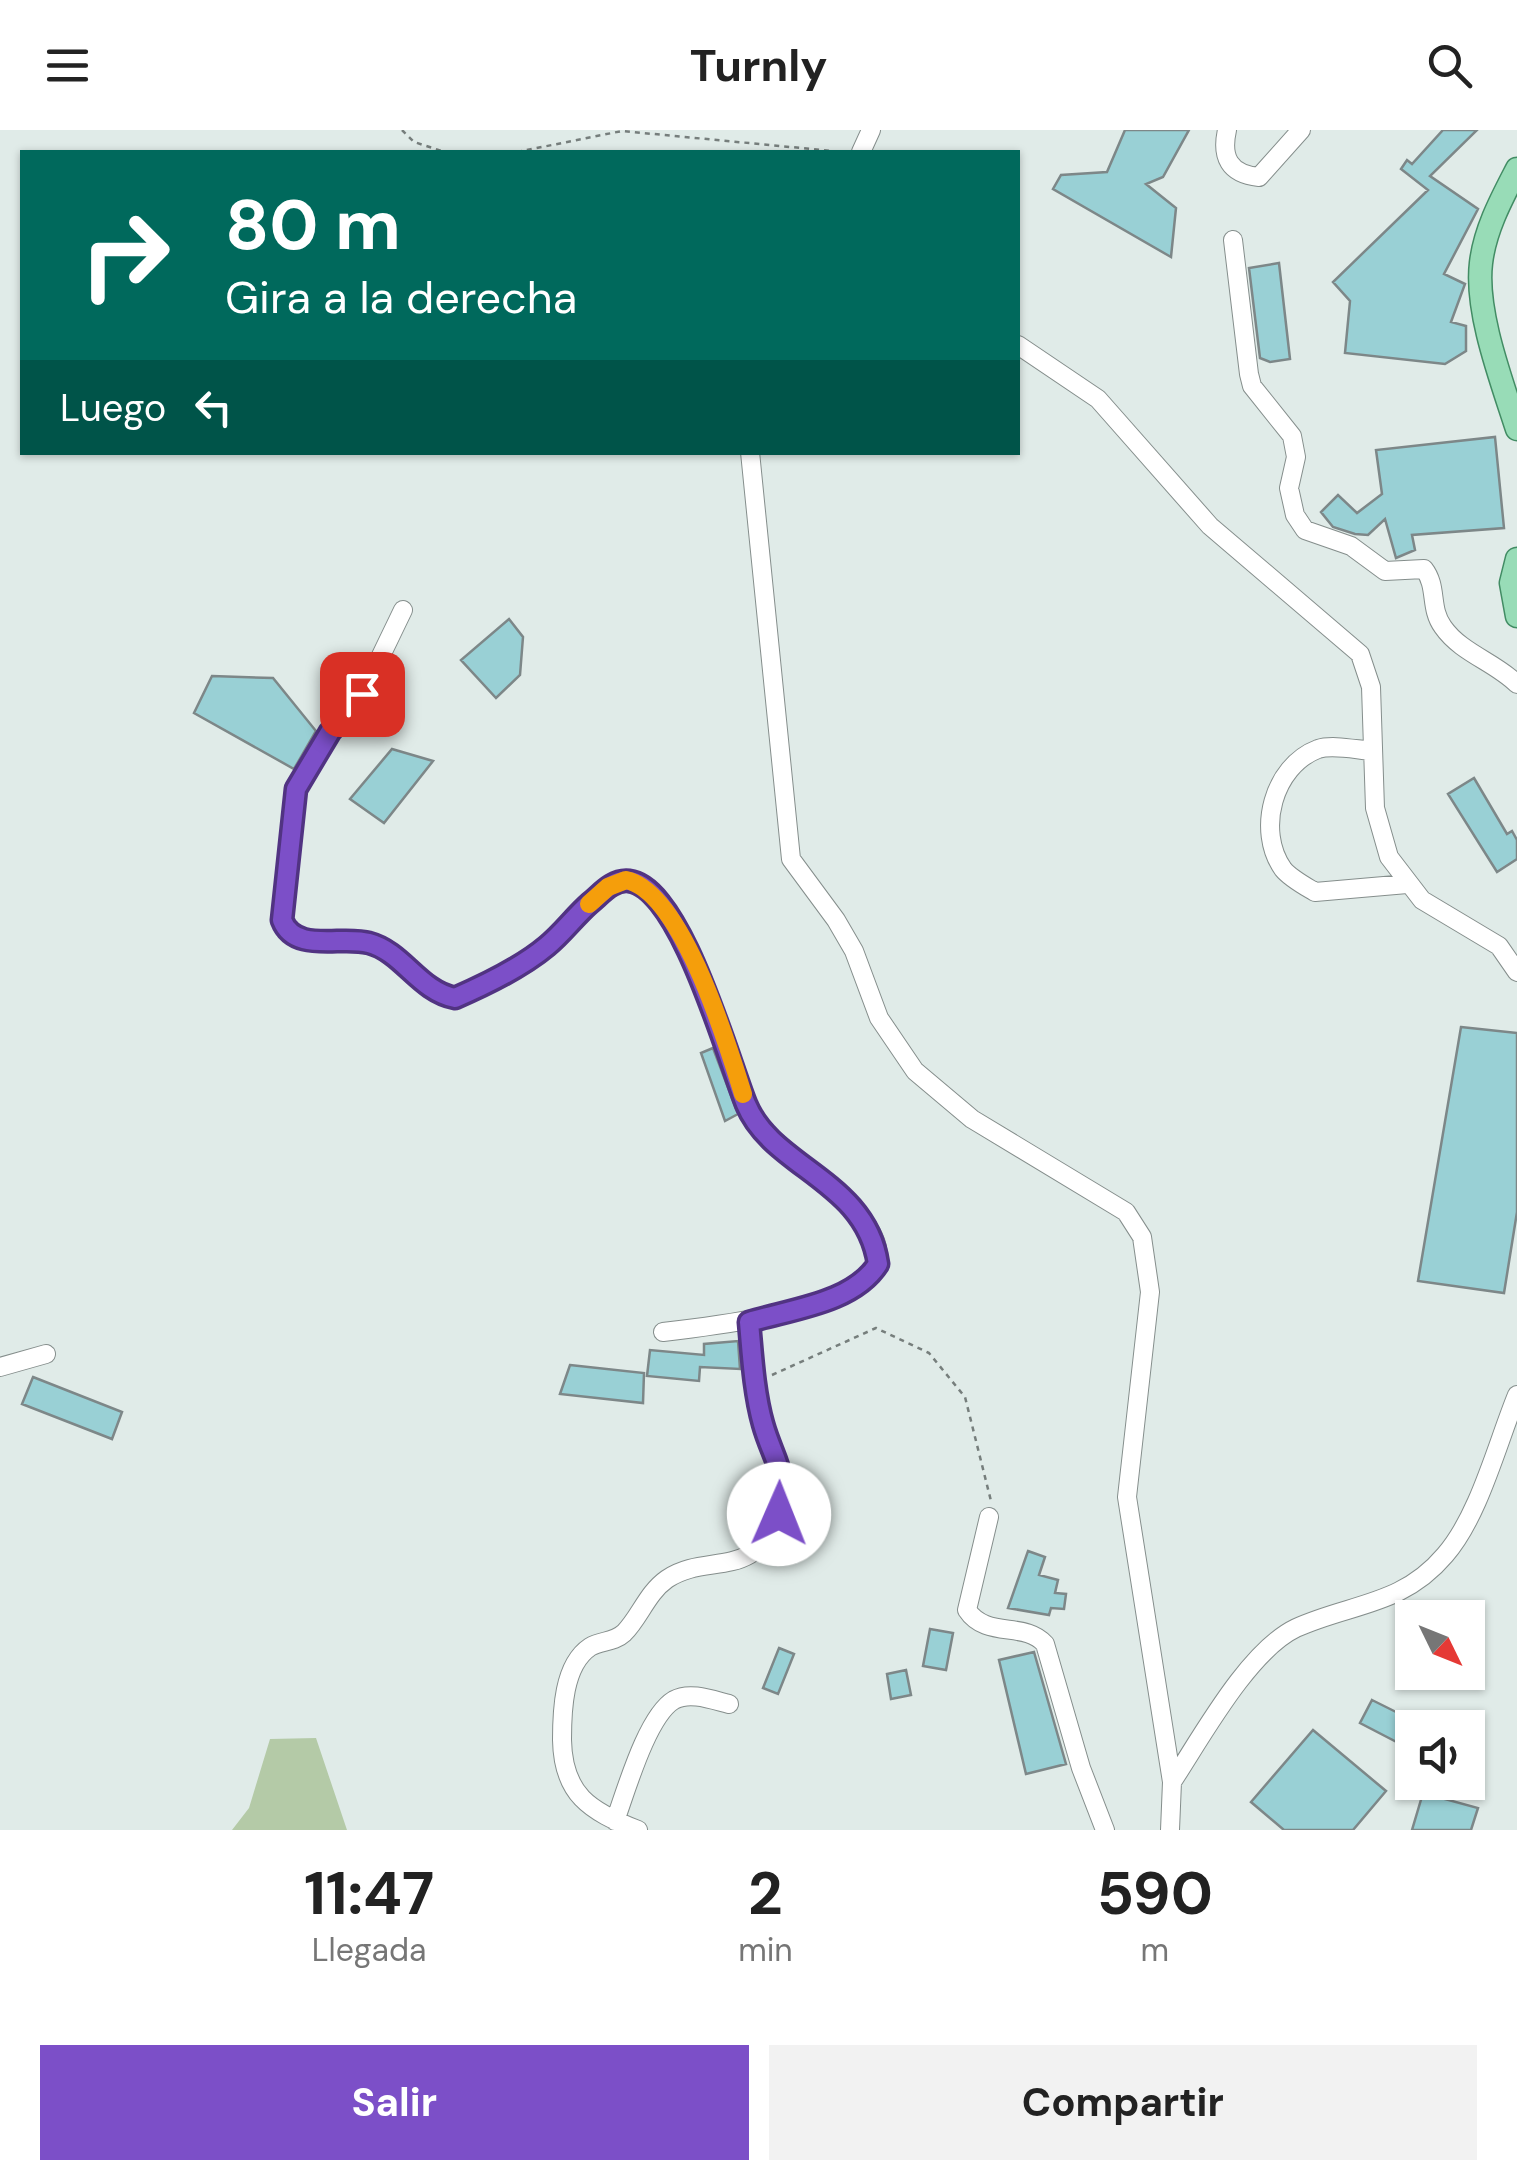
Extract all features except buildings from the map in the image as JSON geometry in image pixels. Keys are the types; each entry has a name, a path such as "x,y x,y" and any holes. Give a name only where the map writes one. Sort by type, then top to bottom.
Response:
{"main road":[{"path":"1517,169 1493,220 1480,266 1499,372 1517,429"},
{"path":"1517,560 1511,583 1517,616"}],"street":[{"path":"1228,130 1223,151 1227,162 1259,177 1301,130"},
{"path":"1233,240 1248,374 1252,386 1292,436 1296,457 1289,488 1294,515 1306,530 1351,546 1385,571 1424,569 1432,579 1433,612 1445,632 1517,684"},
{"path":"1020,347 1098,398 1210,526 1360,654 1371,688 1375,808 1389,857 1422,900 1499,946 1517,972"},
{"path":"750,455 791,858 836,920 854,951 879,1018 915,1071 972,1119 1126,1212 1142,1237 1150,1292 1127,1497 1172,1782 1170,1830"},
{"path":"402,610 362,694 330,732 296,789 282,920 286,929 301,938 378,945 430,988 455,998 546,948 618,882 632,881 654,894 720,1020 755,1121 837,1192 866,1225 875,1244 878,1264 867,1280 849,1292 749,1322 663,1332"},
{"path":"1373,751 1322,747 1302,758 1274,792 1270,837 1284,870 1315,892 1407,884"},
{"path":"638,1830 615,1821 572,1790 562,1769 562,1710 569,1679 588,1648 621,1636 669,1578 739,1561 771,1530 784,1495 779,1457 763,1426 749,1322"},
{"path":"0,1367 46,1354"},
{"path":"1172,1782 1240,1678 1293,1630 1397,1596 1446,1555 1480,1492 1517,1395"},
{"path":"989,1517 967,1610 983,1626 1028,1633 1046,1644 1080,1768 1106,1830"},
{"path":"615,1821 649,1735 666,1707 676,1698 696,1696 729,1704"}],"path":[{"path":"402,130 414,142 439,150"},
{"path":"527,150 622,131 828,150"},
{"path":"756,1383 876,1328 929,1352 964,1397 988,1480 989,1517"}],"green space":[{"path":"316,1738 347,1830 232,1830 249,1808 270,1739"}],"slow traffic":[{"path":"589,904 608,887 626,880 654,894 720,1020 743,1094"}],"route":[{"path":"362,694 330,732 296,789 282,920 286,929 301,938 318,941 378,945 430,988 455,998 546,948 608,887 626,880 638,884 654,894 678,934 720,1020 755,1121 767,1136 807,1164 837,1192 866,1225 875,1244 878,1264 867,1280 849,1292 749,1322 763,1426 779,1457 784,1495 779,1514"}]}
